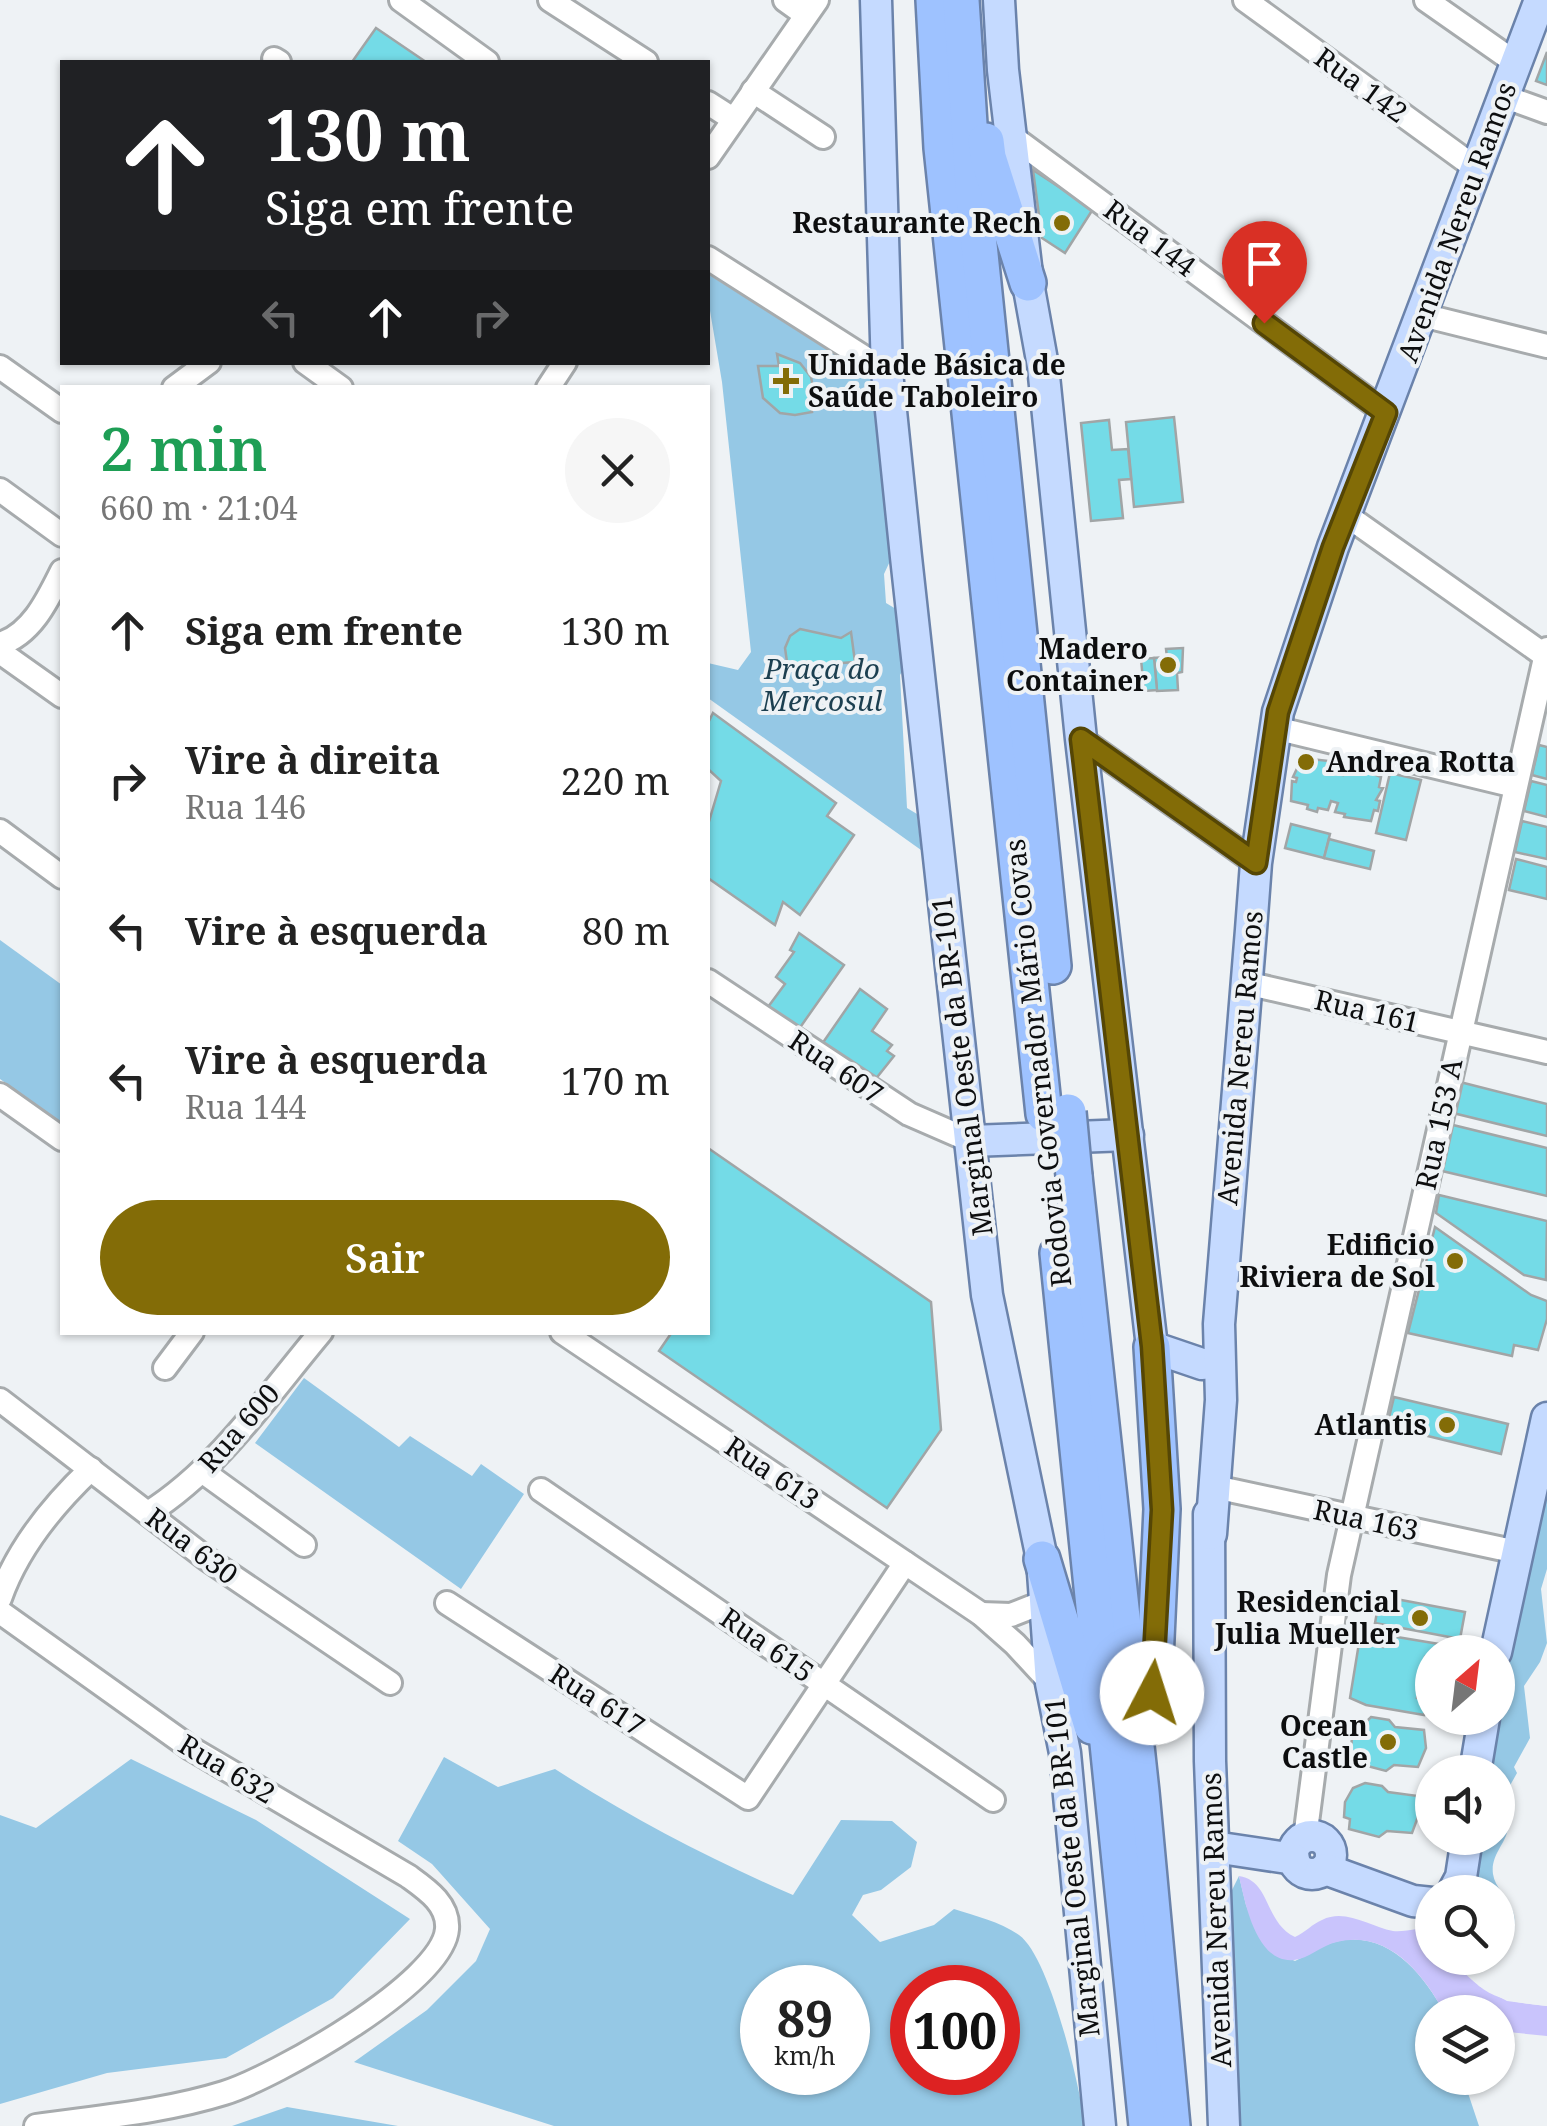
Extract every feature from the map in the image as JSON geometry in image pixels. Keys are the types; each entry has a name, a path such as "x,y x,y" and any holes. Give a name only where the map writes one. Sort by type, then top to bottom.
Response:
{"highway":[{"name":"Rodovia Governador Mário Covas","path":"934,0 942,148 1056,1113"},
{"name":"Rodovia Governador Mário Covas","path":"961,0 975,203 1062,1176 1128,1798 1172,2126"},
{"path":"970,0 979,47 988,157 1028,283"},
{"path":"1128,1798 1155,1660 1161,1549 1152,1346"},
{"path":"1042,1559 1128,1798"},
{"name":"Rodovia Governador Mário Covas","path":"1128,1798 1147,2126"}],"main road":[{"name":"Marginal Oeste da BR-101","path":"876,0 888,372 990,1310 1042,1559 1050,1682 1065,1753 1100,2126"},
{"path":"998,0 1010,135 1028,283 1041,348 1081,739 1152,1346 1202,1364 1209,1370 1220,1400"},
{"name":"Avenida Nereu Ramos","path":"1210,1534 1220,1400 1219,1324 1246,984 1256,863 1275,728 1346,515 1540,0"},
{"path":"970,1142 1128,1134"},
{"name":"Avenida Nereu Ramos","path":"1219,1324 1202,1364 1202,1408 1210,1534 1210,1725 1224,2126"},
{"path":"1500,1635 1547,1418"},
{"path":"1214,1847 1299,1849 1303,1872 1325,1869 1415,1901"}],"street":[{"path":"402,0 483,60"},
{"path":"550,0 643,60"},
{"path":"710,154 811,8 785,0"},
{"name":"Rua 142","path":"1245,0 1477,170"},
{"path":"1426,0 1516,63"},
{"path":"753,91 823,136"},
{"path":"1504,96 1547,112"},
{"path":"710,103 733,120"},
{"name":"Rua 144","path":"1010,135 1386,413"},
{"path":"710,259 888,372"},
{"path":"1422,315 1547,346"},
{"path":"178,385 205,365"},
{"path":"309,365 337,385"},
{"path":"0,366 60,409"},
{"path":"0,490 60,534"},
{"path":"1346,515 1546,654"},
{"path":"0,644 12,640 40,612 60,575"},
{"path":"0,652 60,695"},
{"name":"Rua 153 A","path":"1299,1849 1335,1601 1546,654"},
{"path":"1275,728 1515,786"},
{"path":"1081,739 1256,863"},
{"path":"0,831 60,876"},
{"name":"Rua 607","path":"710,982 898,1108 970,1142"},
{"name":"Rua 161","path":"1246,984 1547,1052"},
{"path":"0,1094 60,1139"},
{"path":"165,1368 190,1335"},
{"name":"Rua 600","path":"148,1513 175,1496 202,1471 318,1335"},
{"name":"Rua 613","path":"566,1335 981,1614 1050,1682"},
{"name":"Rua 630","path":"0,1400 273,1606 390,1683"},
{"path":"0,1598 13,1566 39,1526 92,1469"},
{"path":"202,1471 304,1544"},
{"name":"Rua 163","path":"1216,1487 1517,1552"},
{"name":"Rua 615","path":"542,1490 993,1800"},
{"path":"824,1684 905,1563"},
{"path":"981,1614 1012,1615 1044,1602"},
{"name":"Rua 617","path":"446,1603 748,1798 824,1684"},
{"name":"Rua 632","path":"0,1612 192,1750 408,1876 432,1894 444,1912 447,1926 440,1948 402,1988 368,2015 246,2086 175,2106 36,2126"}],"green space":[{"name":"Praça do Mercosul","path":"710,275 870,377 891,559 884,574 886,603 901,612 907,808 917,814 921,850 710,699 710,663 738,670 751,652 722,382 710,311"},
{"path":"0,940 60,984 60,1122 0,1079"},
{"path":"304,1378 399,1447 410,1436 472,1476 481,1464 524,1494 461,1589 255,1443"},
{"path":"1547,1469 1547,1569 1541,1589 1547,1643 1524,1686 1530,1738 1515,1765 1515,1755 1491,1755 1495,1735 1515,1735 1512,1635"},
{"path":"444,1757 498,1787 555,1769 671,1837 793,1895 841,1820 892,1821 917,1842 911,1867 881,1890 863,1895 852,1915 880,1942 934,1925 954,1909 1019,1935 1031,1948 1052,1995 1070,2054 1085,2126 554,2126 354,2062 427,2010 476,1961 490,1929 432,1864 398,1841"},
{"path":"131,1759 256,1820 410,1919 333,1998 226,2058 107,2073 0,2104 0,1815 36,1828"},
{"path":"1475,1855 1496,1855 1493,1874 1470,1875"},
{"path":"1239,1876 1258,1935 1267,1948 1295,1961 1333,1942 1357,1940 1389,1949 1402,1958 1433,1995 1415,1995 1415,2095 1469,2095 1479,2126 1237,2126 1229,1896"},
{"path":"287,2107 398,2126 232,2126"}],"shaded area":[{"path":"1239,1876 1257,1886 1278,1922 1295,1937 1322,1920 1340,1916 1393,1931 1415,1929 1415,1970 1387,1948 1355,1940 1337,1942 1299,1959 1281,1959 1261,1942"},
{"path":"1419,1975 1466,1975 1494,1995 1433,1995"},
{"path":"1515,2002 1547,2006 1547,2036 1515,2033"}],"pier":[{"path":"1470,1975 1506,1995 1496,1995 1479,1986"},
{"path":"1515,1997 1547,2001 1547,2006 1515,2002"}],"building":[{"path":"376,28 423,60 353,60"},
{"path":"1547,52 1547,85 1536,81"},
{"name":"Restaurante Rech","path":"1033,170 1093,209 1065,253 1042,238"},
{"name":"Unidade Básica de Saúde Taboleiro","path":"777,354 800,363 811,377 813,388 807,390 812,412 780,413 763,398 758,366 779,366"},
{"path":"1174,417 1183,502 1134,507 1126,422"},
{"path":"1109,420 1112,450 1128,449 1131,479 1119,480 1123,518 1091,521 1081,423"},
{"path":"800,629 841,638 851,632 855,662 828,664 819,673 795,671 787,662 785,648 790,636"},
{"name":"Madero Container","path":"1183,648 1182,672 1177,673 1178,690 1157,691 1154,658 1167,657 1166,649"},
{"path":"1154,658 1157,690 1144,691 1141,659"},
{"path":"713,713 836,803 827,816 854,835 800,915 783,902 775,925 710,879 710,818 721,781 710,771"},
{"path":"1539,745 1547,747 1547,779 1532,775"},
{"path":"1302,758 1329,761 1328,764 1339,767 1337,774 1343,775 1344,768 1356,767 1381,777 1378,811 1374,810 1371,821 1344,817 1345,814 1335,812 1338,803 1331,801 1328,810 1318,808 1317,812 1291,801 1292,781 1297,778 1293,777"},
{"path":"1390,773 1421,780 1406,840 1376,833"},
{"path":"1531,781 1547,785 1547,817 1524,811"},
{"path":"1522,821 1547,827 1547,859 1515,852"},
{"path":"1291,824 1330,834 1324,858 1285,848"},
{"path":"1329,839 1374,851 1370,869 1324,858"},
{"path":"1516,859 1547,867 1547,899 1509,890"},
{"path":"799,933 844,965 799,1029 768,1007 785,984 776,977 794,952 790,950"},
{"path":"860,989 887,1009 872,1031 892,1045 887,1051 894,1056 874,1081 822,1044"},
{"path":"1460,1082 1547,1104 1547,1136 1453,1113"},
{"path":"1449,1124 1547,1148 1547,1196 1438,1170"},
{"path":"710,1149 931,1302 941,1430 887,1508 659,1351 670,1335 710,1335"},
{"path":"1439,1195 1547,1221 1546,1280 1524,1275 1436,1213"},
{"name":"Edificio Riviera de Sol","path":"1435,1227 1531,1295 1547,1301 1547,1319 1538,1350 1514,1345 1512,1356 1408,1333"},
{"name":"Atlantis","path":"1394,1397 1508,1424 1501,1454 1387,1426"},
{"name":"Residencial Julia Mueller","path":"1380,1596 1465,1612 1461,1635 1439,1635 1375,1623"},
{"path":"1385,1635 1415,1640 1415,1713 1366,1705 1350,1698 1359,1643 1383,1647"},
{"name":"Ocean Castle","path":"1371,1717 1389,1720 1395,1727 1415,1729 1415,1735 1425,1735 1426,1748 1423,1755 1415,1755 1415,1767 1394,1765 1386,1771 1356,1763 1356,1753 1351,1751 1352,1736 1359,1722"},
{"path":"1365,1783 1382,1786 1388,1792 1415,1796 1412,1833 1387,1831 1379,1837 1349,1829 1350,1819 1344,1817 1345,1802 1353,1788"}],"place":[{"name":"Restaurante Rech","path":"1062,223"},
{"name":"Unidade Básica de Saúde Taboleiro","path":"786,381"},
{"name":"Madero Container","path":"1168,665"},
{"name":"Andrea Rotta","path":"1306,762"},
{"name":"Edificio Riviera de Sol","path":"1455,1261"},
{"name":"Atlantis","path":"1447,1425"},
{"name":"Residencial Julia Mueller","path":"1420,1618"},
{"name":"Ocean Castle","path":"1388,1742"}],"route":[{"path":"1152,1693 1162,1510 1152,1346 1081,739 1256,863 1278,712 1333,547 1386,413 1264,323"}]}
